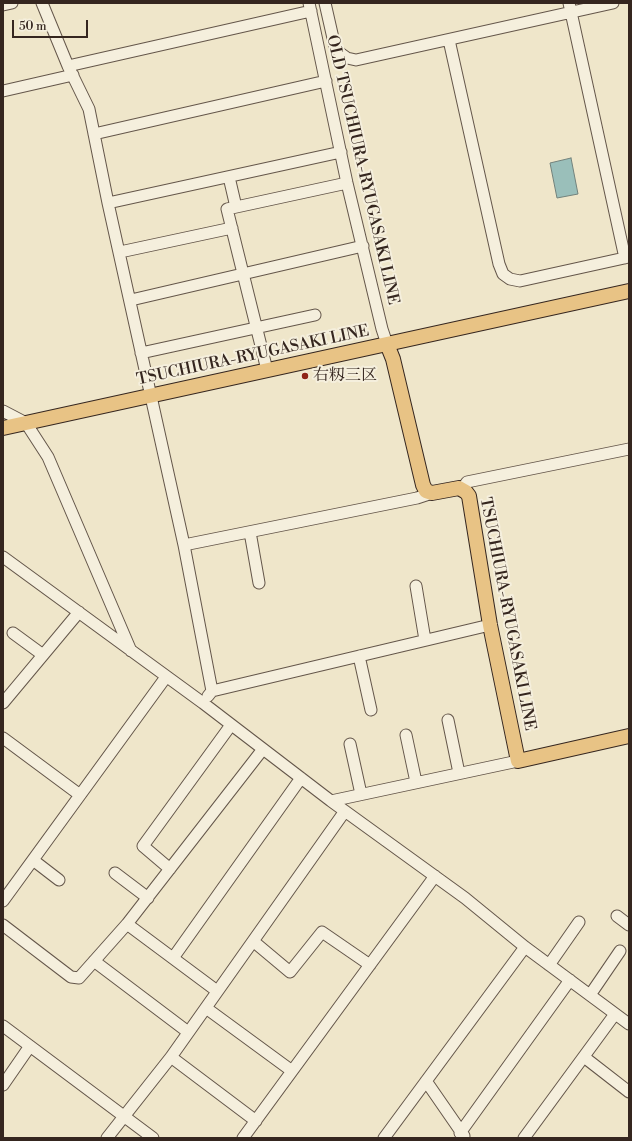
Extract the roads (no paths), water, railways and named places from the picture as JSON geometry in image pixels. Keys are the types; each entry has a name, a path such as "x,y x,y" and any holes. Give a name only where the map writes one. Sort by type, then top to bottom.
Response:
{"main road":[{"path":"387,344 629,291"},
{"name":"TSUCHIURA-RYUGASAKI LINE","path":"3,428 387,344 393,359 423,485 426,490 432,493 454,488 462,489 469,496 490,625 518,761"},
{"path":"518,761 629,736"}],"street":[{"path":"3,5 12,3"},
{"path":"42,3 70,70 89,109 108,203 131,300 141,353 184,545 212,691"},
{"path":"326,3 335,47 347,58 356,60 450,40 570,7 613,3"},
{"path":"3,91 70,70 310,7"},
{"name":"OLD TSUCHIURA-RYUGASAKI LINE","path":"310,7 347,183 382,329 387,344"},
{"path":"450,40 502,274 510,279 520,281 627,258 570,7"},
{"path":"94,134 326,81"},
{"path":"108,203 341,152"},
{"path":"228,177 236,207"},
{"path":"267,370 227,209 347,183"},
{"path":"120,252 232,228"},
{"path":"131,300 363,246"},
{"path":"141,353 315,316"},
{"path":"3,411 26,423 48,458 132,651"},
{"path":"462,489 467,482 629,449"},
{"path":"184,545 417,498 432,493"},
{"path":"250,532 259,584"},
{"path":"3,556 202,703 331,801 465,898 525,947 629,1024"},
{"path":"416,586 425,640"},
{"path":"3,703 79,612"},
{"path":"202,703 212,691 490,625"},
{"path":"13,633 43,655"},
{"path":"359,656 371,710"},
{"path":"3,901 166,677"},
{"path":"448,720 459,773"},
{"path":"170,869 142,846 231,725"},
{"path":"406,735 416,782"},
{"path":"3,738 80,795"},
{"path":"350,744 361,794"},
{"path":"3,925 71,977 79,978 128,924 263,749"},
{"path":"331,801 518,761"},
{"path":"172,958 301,778"},
{"path":"107,1138 171,1057 345,811"},
{"path":"32,860 59,880"},
{"path":"115,873 148,898"},
{"path":"243,1138 435,876"},
{"path":"617,916 629,925"},
{"path":"549,965 579,922"},
{"path":"128,924 217,991"},
{"path":"253,941 290,972 322,932 370,965"},
{"path":"384,1138 525,947"},
{"path":"590,995 620,951"},
{"path":"94,961 188,1032"},
{"path":"426,1081 463,1135 570,980"},
{"path":"206,1008 292,1071"},
{"path":"524,1138 615,1014"},
{"path":"3,1026 153,1138"},
{"path":"3,1085 30,1046"},
{"path":"171,1057 256,1121"},
{"path":"584,1057 629,1092"}],"water":[{"path":"571,158 578,194 557,198 550,163"}],"place":[{"name":"右籾三区","path":"305,376"}]}
